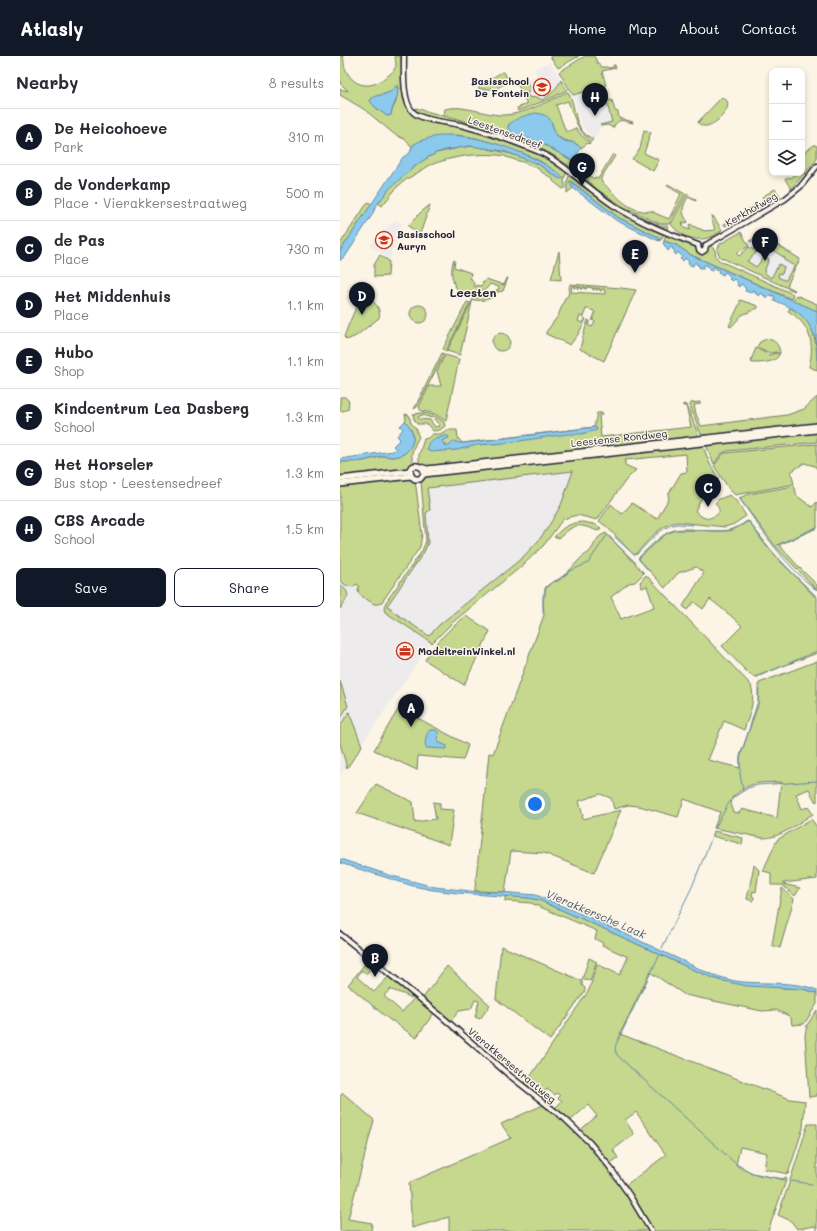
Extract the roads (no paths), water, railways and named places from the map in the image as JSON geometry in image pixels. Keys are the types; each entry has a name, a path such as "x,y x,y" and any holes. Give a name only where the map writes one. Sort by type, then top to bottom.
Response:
{"main road":[{"name":"Leestense Rondweg","path":"705,440 817,426"},
{"name":"Leestense Rondweg","path":"423,468 427,469 699,440 817,430"},
{"name":"Leestense Rondweg","path":"424,474 699,440"},
{"path":"419,466 423,468 424,474 421,478 413,479 410,473 412,467 419,466"},
{"path":"340,479 410,473"},
{"path":"340,484 410,473"}],"street":[{"name":"Leestensedreef","path":"404,56 406,95 411,109 418,115 424,118 470,127 538,151 554,160 620,210 637,219 698,245"},
{"name":"Kerkhofweg","path":"706,245 784,199 803,183 817,166"},
{"path":"703,242 706,245 706,248 702,252 698,250 698,245 699,243 703,242"},
{"name":"Vierakkersestraatweg","path":"340,934 440,1015 509,1075 566,1119 590,1143 609,1166 630,1196 651,1231"}],"water":[{"path":"397,85 397,98 391,115 387,116 370,101 373,97 390,92"},
{"path":"536,113 547,117 550,120 559,138 564,141 575,143 581,148 573,161 543,144 514,134 509,130 508,126 514,121 521,117"},
{"path":"445,135 474,138 507,147 539,161 563,178 560,179 538,164 504,151 470,146 436,153 415,166 390,188 376,206 372,215 345,257 340,261 340,251 403,157 410,153 412,147 417,142"},
{"path":"570,181 619,218 660,238 660,240 657,240 617,221 573,188 569,182"},
{"path":"664,241 676,245 691,255 817,311 817,360 814,333 806,320 795,310 774,301 775,296 769,295 768,298 765,298 766,296 760,293 759,296 755,293 755,291 752,290 751,293 745,291 746,289 744,286 741,284 739,287 737,285 738,283 734,279 732,281 729,279 731,277 725,272 723,275 718,272 719,270 716,268 713,267 712,271 709,270 707,265 704,265 703,268 699,268 700,266 697,265 697,263 694,263 693,266 688,264 689,262 685,258 683,261 680,259 682,257 678,252 676,255 674,253 675,251 672,249 673,248 671,247 668,251 663,243"},
{"path":"405,421 412,430 413,440 409,450 405,453 397,457 383,456 359,462 340,462 340,459 393,451 396,449 393,446 400,439 397,436 403,429 400,426"},
{"path":"596,427 597,430 581,434 568,434 505,443 477,445 457,450 430,452 427,449 430,441 444,435 448,436 449,438 443,440 442,442 446,446 449,446 454,441 465,443"},
{"path":"430,730 437,731 438,742 447,746 447,749 426,748 426,738"},
{"path":"340,859 392,876 435,887 479,892 536,895 600,922 704,971 733,981 800,985 817,990 817,993 803,989 747,986 719,980 539,900 458,893 413,886 340,863"}],"waterway":[{"path":"740,499 765,535 784,558 804,580 815,589"},
{"path":"649,571 639,560 639,558 666,534 676,530 727,531 733,530 749,521 763,542 817,599"},
{"path":"615,537 634,555 637,554 660,531 671,525 693,525"},
{"path":"777,545 817,527"},
{"path":"543,613 543,596 546,588 552,582 558,581 570,571 588,563 607,535"},
{"path":"609,537 636,563"},
{"path":"757,678 817,651"},
{"path":"743,791 740,774 740,758 758,701 758,685"},
{"path":"715,828 728,804 734,797 748,788 758,785 817,781"},
{"path":"662,948 692,887 714,832"},
{"name":"Vierakkersche Laak","path":"601,923 611,928"},
{"path":"659,956 616,1044 617,1055 736,1164 753,1173 785,1180"},
{"path":"792,1181 817,1185"}],"place":[{"name":"Basisschool De Fontein","path":"542,87"},
{"name":"CBS Arcade","path":"595,116"},
{"name":"Het Horseler","path":"582,186"},
{"name":"Basisschool Auryn","path":"384,240"},
{"name":"Kindcentrum Lea Dasberg","path":"765,261"},
{"name":"Hubo","path":"635,273"},
{"name":"Het Middenhuis","path":"362,315"},
{"name":"de Pas","path":"708,507"},
{"name":"ModeltreinWinkel.nl","path":"405,651"},
{"name":"De Heicohoeve","path":"411,727"},
{"name":"de Vonderkamp","path":"375,977"}],"district":[{"name":"Leesten","path":"473,293"}]}
